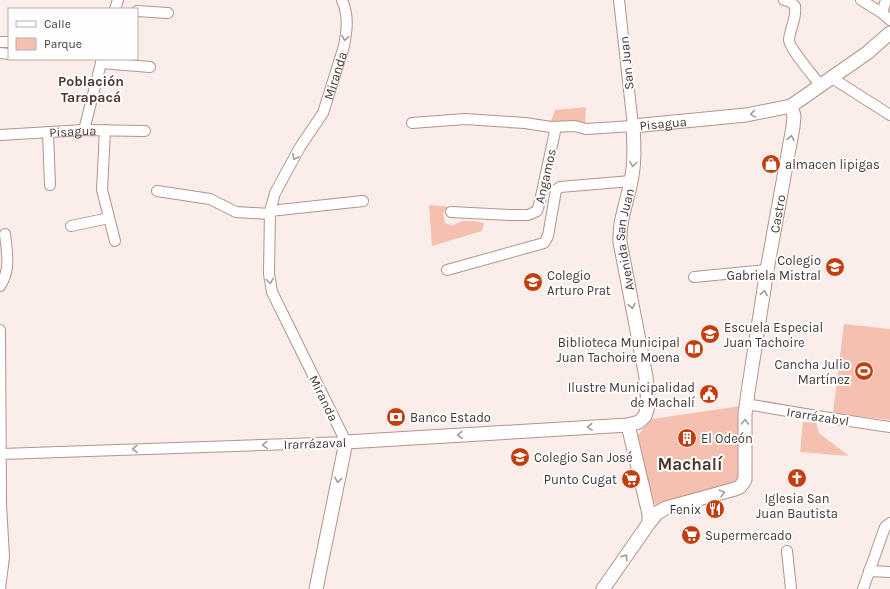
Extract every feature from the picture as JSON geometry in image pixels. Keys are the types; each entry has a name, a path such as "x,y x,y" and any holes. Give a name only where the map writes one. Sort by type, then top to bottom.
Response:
{"main road":[{"name":"Pisagua","path":"633,126 746,115 791,106 867,53 890,33"},
{"name":"Castro","path":"649,522 657,513 666,508 740,487 745,480 746,404 767,270 793,127 794,116 791,106"},
{"name":"Avenida San Juan","path":"628,425 639,422 645,416 648,406 646,377 620,242 619,228 631,181 634,157 633,126"},
{"name":"Irarrázaval","path":"346,442 628,425"},
{"path":"603,589 649,522 649,514 628,425"},
{"path":"316,589 346,442"}],"street":[{"name":"Miranda","path":"342,0 347,16 346,37 323,113 300,147 275,192 270,212 269,274 272,292 346,442"},
{"name":"San Juan","path":"619,0 633,126"},
{"path":"784,0 789,1 796,6 796,14 789,40 794,50 821,86"},
{"path":"861,0 882,13 890,20"},
{"path":"882,13 886,0"},
{"path":"138,11 168,13"},
{"path":"84,130 101,61 150,67"},
{"path":"832,78 890,115"},
{"name":"Pisagua","path":"412,123 465,119 525,123 556,127 575,126 590,129 633,126"},
{"name":"Angamos","path":"451,212 528,215 537,211 556,127"},
{"name":"Pisagua","path":"0,136 84,130 145,131"},
{"path":"105,130 102,190 115,241"},
{"path":"48,132 50,185"},
{"path":"447,270 544,243 548,236 556,190 560,187 631,181"},
{"path":"157,192 210,199 236,212 270,212 363,201"},
{"path":"71,226 109,218"},
{"path":"0,286 6,275 8,267 5,234"},
{"path":"694,277 767,270"},
{"path":"0,330 2,454 1,504 4,557 4,569 0,589"},
{"name":"Irarrázabvl","path":"746,404 822,417 890,426"},
{"name":"Irarrázaval","path":"2,454 346,442"},
{"path":"863,589 885,527 890,523"},
{"path":"788,551 791,589"},
{"path":"869,571 890,572"}],"green space":[{"path":"586,107 585,124 576,122 551,121 555,110"},
{"path":"429,205 451,207 446,209 443,213 445,223 453,225 469,221 484,223 482,231 432,246"},
{"name":"Cancha Julio Martínez","path":"844,324 890,329 890,420 833,413"},
{"path":"741,406 740,481 659,506 655,504 652,501 636,437 652,419"},
{"path":"803,422 816,423 819,433 849,456 800,452"}],"place":[{"name":"almacen lipigas","path":"771,164"},
{"name":"Colegio Gabriela Mistral","path":"835,267"},
{"name":"Colegio Arturo Prat","path":"533,282"},
{"name":"Escuela Especial Juan Tachoire","path":"710,334"},
{"name":"Biblioteca Municipal Juan Tachoire Moena","path":"694,349"},
{"name":"Cancha Julio Martínez","path":"864,371"},
{"name":"Ilustre Municipalidad de Machalí","path":"709,394"},
{"name":"Banco Estado","path":"396,417"},
{"name":"El Odeón","path":"687,438"},
{"name":"Colegio San José","path":"520,457"},
{"name":"Iglesia San Juan Bautista","path":"797,478"},
{"name":"Punto Cugat","path":"631,479"},
{"name":"Fenix","path":"715,509"},
{"name":"Supermercado","path":"691,535"}],"district":[{"name":"Población Tarapacá","path":"91,90"},
{"name":"Machalí","path":"690,464"}]}
